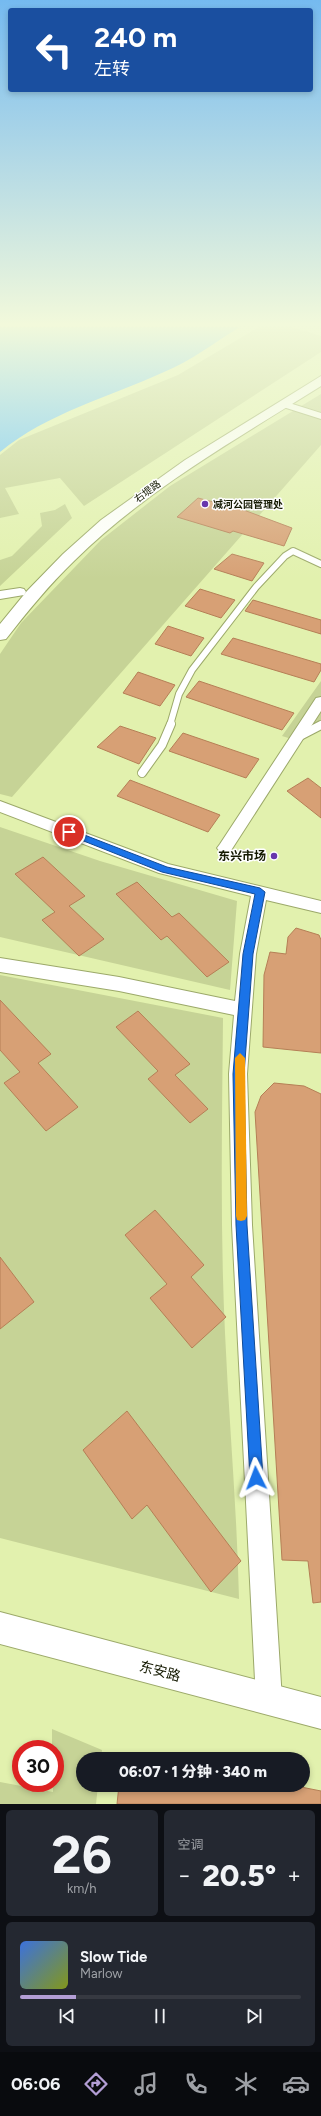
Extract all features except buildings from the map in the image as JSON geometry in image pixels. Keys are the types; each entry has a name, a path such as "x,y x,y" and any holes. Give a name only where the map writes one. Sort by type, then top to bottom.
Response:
{"main road":[{"name":"右堤路","path":"0,616 20,592 76,534 165,467 253,411"},
{"name":"右堤路","path":"0,635 60,566 114,517 170,474 271,411"}],"street":[{"path":"306,411 321,416"},
{"path":"0,595 20,592"},
{"path":"225,848 321,701"},
{"path":"0,806 165,870 321,907"},
{"path":"260,892 248,954 238,1074 242,1225 269,1700"},
{"path":"0,965 119,984 244,1010"},
{"name":"东安路","path":"0,1628 321,1713"}],"lane":[{"path":"142,773 159,750 167,734 174,707 184,682 244,602 278,562 287,553 293,551 321,564"},
{"path":"297,738 321,725"}],"green space":[{"path":"89,411 230,411 84,506 60,478 5,488 19,514 0,518 0,455 19,440"},
{"path":"293,411 321,411 321,445 12,797 0,794 0,654 21,623 101,540 170,486"},
{"path":"65,504 72,518 0,586 0,560 12,556 42,526 40,513 55,510"},
{"path":"321,681 321,722 301,742 282,736"},
{"path":"0,827 100,861 237,901 230,990 0,937"},
{"path":"0,975 223,1018 223,1294 237,1532 239,1599 0,1538"},
{"path":"52,1729 102,1750 102,1752 76,1752 76,1792 97,1792 96,1804 0,1804 0,1782 12,1784 12,1792 64,1792 64,1740 52,1740"}],"water":[{"path":"0,411 69,411 18,438 0,452"}],"slow traffic":[{"path":"240,1058 238,1074 241,1216"}],"place":[{"name":"减河公园管理处","path":"205,504"},
{"name":"东兴市场","path":"274,856"}],"route":[{"path":"69,832 165,870 260,892 248,954 238,1074 242,1225 256,1478"}]}
